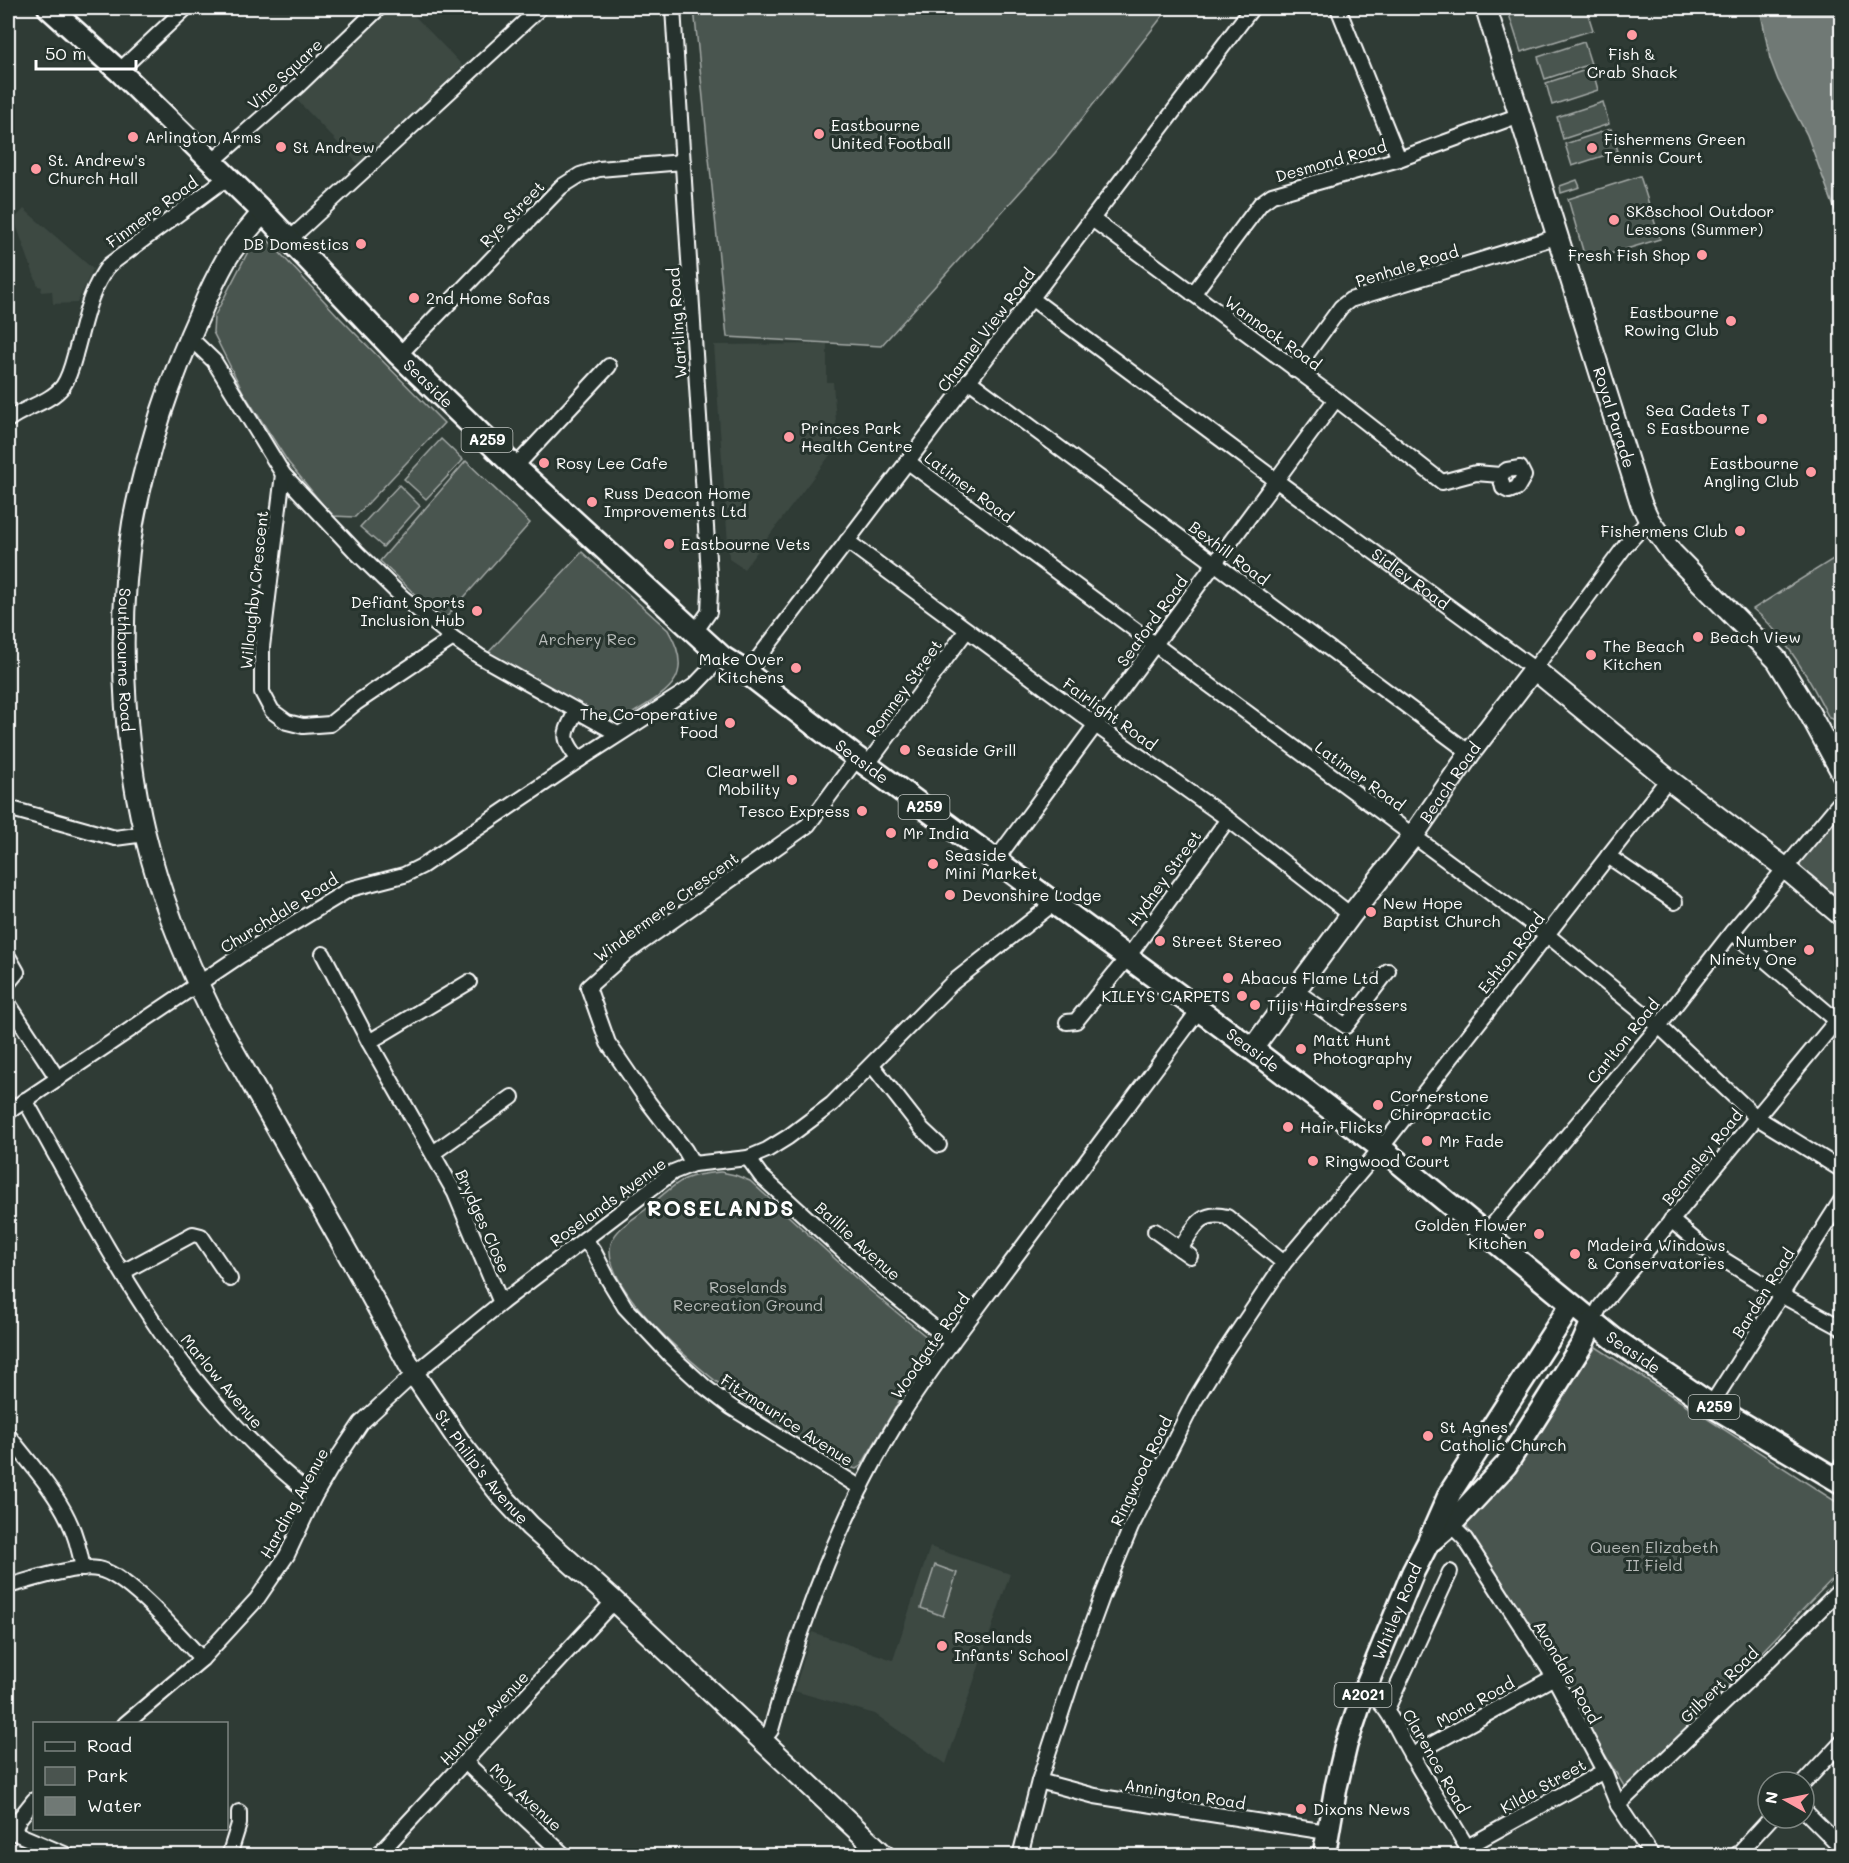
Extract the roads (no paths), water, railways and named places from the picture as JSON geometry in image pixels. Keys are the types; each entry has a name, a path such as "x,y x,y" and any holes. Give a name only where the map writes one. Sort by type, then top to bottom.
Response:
{"main road":[{"name":"Seaside","path":"49,8 264,212 399,356 515,468 722,657 747,673 862,762 1252,1049 1381,1148 1614,1340 1711,1405 1839,1475"},
{"name":"Whitley Road","path":"1446,1519 1450,1493 1571,1305"},
{"name":"Whitley Road","path":"1324,1856 1346,1745 1365,1689 1413,1572 1428,1543 1446,1519 1511,1458 1583,1343 1592,1322"}],"street":[{"path":"118,71 186,8"},
{"name":"Vine Square","path":"212,162 298,86 379,8"},
{"path":"290,239 540,8"},
{"name":"Wartling Road","path":"673,8 710,590 709,612 695,632"},
{"name":"Channel View Road","path":"747,673 1252,8"},
{"path":"1338,8 1399,159"},
{"name":"Royal Parade","path":"1486,8 1641,503 1649,520 1672,553 1777,660 1842,773"},
{"name":"Desmond Road","path":"1193,294 1261,202 1272,195 1399,159 1520,115"},
{"name":"Rye Street","path":"399,356 561,187 579,175 599,169 683,162"},
{"name":"Finmere Road","path":"8,420 17,412 44,401 62,386 71,368 91,295 98,279 109,264 228,177"},
{"name":"Southbourne Road","path":"198,984 162,894 145,834 130,753 124,671 124,598 133,523 148,458 170,384 189,337 228,256 264,212"},
{"name":"Wannock Road","path":"1092,219 1336,399 1442,482 1476,473 1500,475"},
{"name":"Penhale Road","path":"1295,370 1341,307 1350,300 1559,237"},
{"name":"Sidley Road","path":"1031,298 1276,481 1534,669 1668,780 1785,868"},
{"path":"189,337 214,360 283,474 402,597 479,656 618,734"},
{"path":"515,468 609,366"},
{"name":"Bexhill Road","path":"968,380 1470,753"},
{"name":"Seaford Road","path":"995,861 1336,399"},
{"name":"Latimer Road","path":"908,461 1546,934 1659,1026 1756,1117 1842,1170"},
{"name":"Willoughby Crescent","path":"283,474 262,647 262,692 272,711 287,722 303,726 330,724 356,703 453,638"},
{"name":"Beach Road","path":"1252,1049 1351,915 1413,836 1470,753 1626,545 1649,520"},
{"name":"Fairlight Road","path":"847,541 1096,725 1228,819 1351,915"},
{"name":"Romney Street","path":"862,762 967,630"},
{"name":"Churchdale Road","path":"8,1112 250,949 350,889 404,875 422,866 618,734 694,686 722,657"},
{"path":"576,711 565,733 567,744 579,760"},
{"name":"Windermere Crescent","path":"693,1164 608,1043 588,987 624,955 808,825 862,762"},
{"name":"Eshton Road","path":"1381,1148 1668,780"},
{"path":"1842,800 1785,868 1842,915"},
{"path":"8,808 115,838 145,834"},
{"name":"Hydney Street","path":"1067,1022 1076,1021 1128,957 1228,819"},
{"path":"1608,856 1675,902"},
{"name":"Carlton Road","path":"1485,1234 1659,1026 1785,868"},
{"name":"Roselands Avenue","path":"414,1374 501,1303 673,1172 693,1164 748,1158 788,1137 832,1104 952,983 1054,903"},
{"path":"1732,932 1840,1020"},
{"name":"Brydges Close","path":"323,954 369,1042 455,1193 501,1303"},
{"path":"8,957 17,972 8,983"},
{"path":"1296,991 1346,1026 1388,971"},
{"path":"369,1042 469,982"},
{"name":"St. Philip's Avenue","path":"198,984 414,1374 461,1444 502,1496 530,1526 614,1601 885,1856"},
{"path":"8,1003 58,1079"},
{"name":"Woodgate Road","path":"762,1741 771,1730 801,1630 826,1562 888,1438 952,1342 1199,1010"},
{"name":"Beamsley Road","path":"1592,1322 1600,1306 1756,1117 1840,1020"},
{"path":"872,1065 922,1129 939,1145"},
{"path":"432,1153 512,1097"},
{"name":"Marlow Avenue","path":"25,1100 123,1272 163,1335 232,1422 268,1458 314,1497"},
{"name":"Ringwood Road","path":"1020,1856 1039,1781 1077,1662 1103,1594 1131,1527 1195,1400 1284,1263 1381,1148"},
{"name":"Baillie Avenue","path":"748,1158 761,1176 876,1281 952,1342"},
{"name":"Barden Road","path":"1711,1405 1842,1199"},
{"path":"1155,1231 1185,1253 1202,1219 1210,1215 1227,1217 1284,1263"},
{"path":"1671,1220 1703,1247 1782,1296 1842,1328"},
{"path":"123,1272 193,1234 201,1236 230,1279"},
{"name":"Fitzmaurice Avenue","path":"585,1239 625,1307 705,1387 731,1407 861,1488"},
{"name":"Harding Avenue","path":"127,1722 202,1659 257,1599 286,1555 331,1468 361,1423 414,1374"},
{"path":"8,1435 58,1501 68,1518 83,1569"},
{"name":"Avondale Road","path":"1446,1519 1465,1539 1554,1677 1604,1771 1618,1805 1649,1854"},
{"path":"8,1586 83,1569 108,1572 138,1594 202,1659"},
{"path":"1387,1709 1450,1572"},
{"name":"Gilbert Road","path":"1618,1805 1842,1588"},
{"name":"Hunloke Avenue","path":"377,1856 614,1601"},
{"name":"Mona Road","path":"1411,1756 1554,1677"},
{"name":"Clarence Road","path":"1365,1689 1387,1709 1411,1756 1469,1851"},
{"path":"1816,1770 1842,1742"},
{"name":"Moy Avenue","path":"465,1762 565,1856"},
{"name":"Kilda Street","path":"1469,1851 1604,1771"},
{"name":"Annington Road","path":"1039,1781 1095,1796 1327,1833"},
{"path":"33,1801 10,1831 69,1856"},
{"path":"229,1856 239,1824 239,1812"},
{"path":"1816,1822 1842,1848"},
{"path":"1736,1856 1760,1830"}],"water":[{"path":"1760,8 1841,8 1841,223 1807,135 1778,80 1770,59"}],"place":[{"name":"Fish & Crab Shack","path":"1632,35"},
{"name":"Eastbourne United Football","path":"819,134"},
{"name":"Arlington Arms","path":"133,137"},
{"name":"St Andrew","path":"281,147"},
{"name":"Fishermens Green Tennis Court","path":"1592,148"},
{"name":"St. Andrew's Church Hall","path":"36,169"},
{"name":"SK8school Outdoor Lessons (Summer)","path":"1614,220"},
{"name":"DB Domestics","path":"361,244"},
{"name":"Fresh Fish Shop","path":"1702,255"},
{"name":"2nd Home Sofas","path":"414,298"},
{"name":"Eastbourne Rowing Club","path":"1731,321"},
{"name":"Sea Cadets T S Eastbourne","path":"1762,419"},
{"name":"Princes Park Health Centre","path":"789,437"},
{"name":"Rosy Lee Cafe","path":"544,463"},
{"name":"Eastbourne Angling Club","path":"1811,472"},
{"name":"Russ Deacon Home Improvements Ltd","path":"592,502"},
{"name":"Fishermens Club","path":"1740,531"},
{"name":"Eastbourne Vets","path":"669,544"},
{"name":"Defiant Sports Inclusion Hub","path":"477,611"},
{"name":"Beach View","path":"1698,637"},
{"name":"The Beach Kitchen","path":"1591,655"},
{"name":"Make Over Kitchens","path":"796,668"},
{"name":"The Co-operative Food","path":"730,723"},
{"name":"Seaside Grill","path":"905,750"},
{"name":"Clearwell Mobility","path":"792,780"},
{"name":"Tesco Express","path":"862,811"},
{"name":"Mr India","path":"891,833"},
{"name":"Seaside Mini Market","path":"933,864"},
{"name":"Devonshire Lodge","path":"950,895"},
{"name":"New Hope Baptist Church","path":"1371,912"},
{"name":"Street Stereo","path":"1160,941"},
{"name":"Number Ninety One","path":"1809,950"},
{"name":"Abacus Flame Ltd","path":"1228,978"},
{"name":"KILEYS CARPETS","path":"1242,996"},
{"name":"Tijis Hairdressers","path":"1255,1005"},
{"name":"Matt Hunt Photography","path":"1301,1049"},
{"name":"Cornerstone Chiropractic","path":"1378,1105"},
{"name":"Hair Flicks","path":"1288,1127"},
{"name":"Mr Fade","path":"1427,1141"},
{"name":"Ringwood Court","path":"1313,1161"},
{"name":"Golden Flower Kitchen","path":"1539,1234"},
{"name":"Madeira Windows & Conservatories","path":"1575,1254"},
{"name":"St Agnes Catholic Church","path":"1428,1436"},
{"name":"Roselands Infants' School","path":"942,1646"},
{"name":"Dixons News","path":"1301,1809"}],"district":[{"name":"ROSELANDS","path":"721,1208"}],"park label":[{"name":"Archery Rec","path":"587,639"},
{"name":"Roselands Recreation Ground","path":"748,1296"},
{"name":"Queen Elizabeth II Field","path":"1654,1556"}]}
